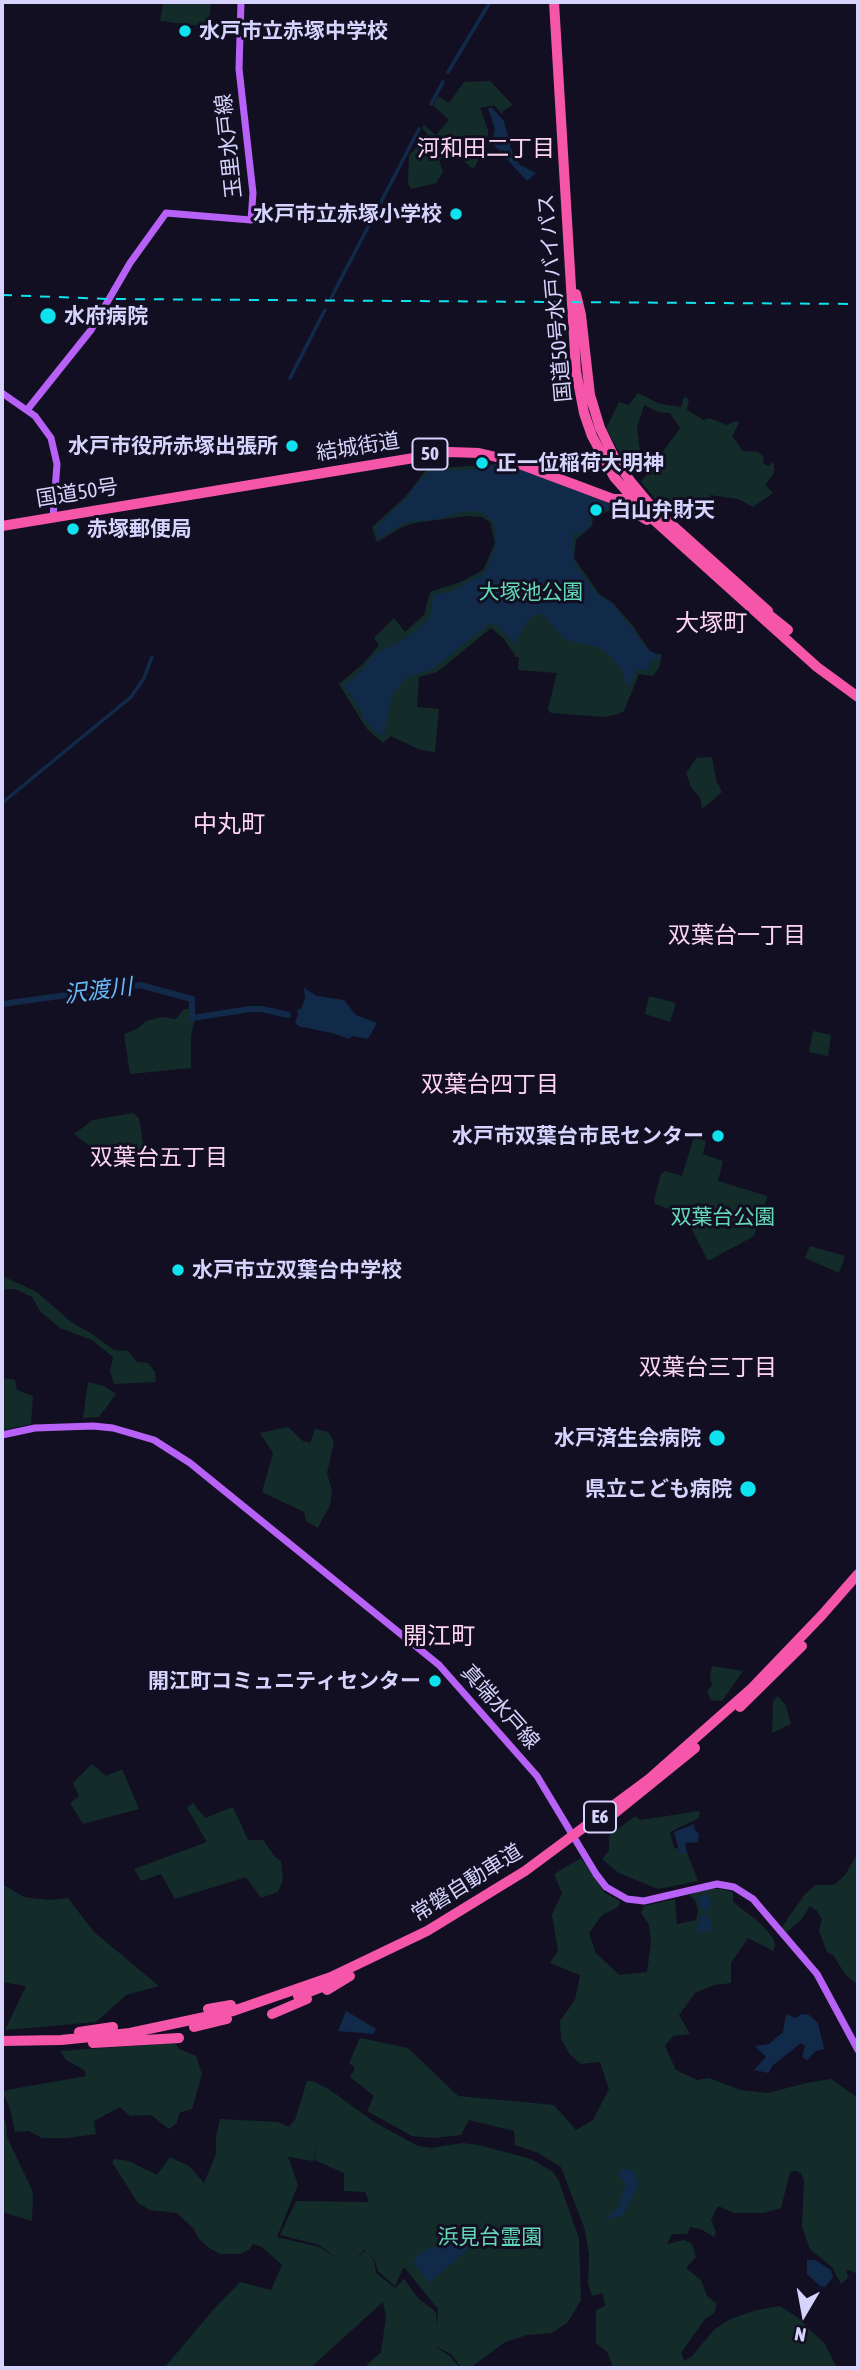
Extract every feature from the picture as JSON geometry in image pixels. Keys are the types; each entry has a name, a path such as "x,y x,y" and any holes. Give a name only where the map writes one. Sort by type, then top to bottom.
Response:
{"highway":[{"name":"国道50号水戸バイパス","path":"554,2 583,383 596,432 608,457 624,481 670,531"},
{"name":"国道50号水戸バイパス","path":"560,2 576,371 588,426 614,477 636,502 786,633"},
{"path":"570,268 568,295 572,372 580,414 586,433 612,480 646,520 746,608 786,633 858,690"},
{"path":"576,294 590,395 600,428 615,458 640,493 659,513 832,679 858,696"},
{"name":"結城街道","path":"158,499 455,452 479,453 509,460 613,499 640,493"},
{"path":"598,493 612,490 612,480"},
{"name":"国道50号","path":"2,526 158,499"},
{"path":"613,499 646,520"},
{"name":"常磐自動車道","path":"2,2041 82,2038 150,2029 233,2011 348,1970 427,1931 525,1871 649,1779 728,1710 790,1650 858,1574"},
{"name":"常磐自動車道","path":"2,2048 93,2043 186,2029 235,2017 350,1976 430,1936 527,1877 624,1808 756,1693 858,1584"},
{"path":"272,2014 335,1986 350,1976"},
{"path":"208,2009 291,1992"},
{"path":"2,2041 113,2027"},
{"path":"93,2043 178,2038"}],"main road":[{"name":"玉里水戸線","path":"27,410 91,330 130,263 166,213 251,220 253,192 239,69 240,2"},
{"path":"2,393 27,410 47,429 55,447 57,464 53,517"},
{"name":"真端水戸線","path":"2,1435 35,1428 113,1428 154,1440 190,1463 439,1665 535,1773 601,1882 614,1893 626,1899 650,1901 717,1884 734,1886 748,1895 817,1974 858,2050"}],"green space":[{"path":"156,2 211,2 208,27 160,21 163,4"},
{"path":"490,81 513,105 502,114 494,105 480,108 488,135 475,167 472,168 459,157 443,157 439,160 443,172 436,183 411,189 408,184 409,155 428,135 422,128 424,125 436,135 449,120 433,105 438,96 449,103 464,82"},
{"path":"638,393 660,404 681,407 684,397 689,399 687,410 704,420 709,418 727,425 736,421 739,423 732,436 743,451 758,452 764,457 763,463 768,466 774,462 774,473 765,485 773,493 753,507 738,499 710,495 709,501 694,514 672,500 656,500 641,482 680,428 670,413 659,412 644,405 637,428 642,466 636,470 623,458 606,429 619,402 629,405"},
{"name":"大塚池公園","path":"498,464 517,466 612,505 613,509 593,518 592,526 576,540 574,558 600,595 613,603 649,650 654,654 662,654 659,668 653,676 639,674 624,711 618,714 605,717 551,713 548,709 557,673 518,670 519,657 516,657 504,639 491,628 437,672 419,677 417,707 439,709 435,752 420,750 391,736 383,743 366,728 339,684 364,663 379,645 374,638 394,618 405,632 424,615 430,592 461,582 483,570 495,543 490,522 482,517 467,516 414,523 377,542 372,527 405,497 427,469"},
{"path":"698,756 712,757 716,780 722,792 702,809 700,798 691,787 686,773"},
{"path":"649,996 676,1003 670,1022 645,1014"},
{"path":"184,1009 191,1009 190,1019 195,1019 191,1036 191,1068 130,1074 124,1034 137,1029 146,1021 162,1017 176,1019"},
{"path":"813,1031 831,1035 828,1056 809,1052"},
{"path":"133,1113 139,1118 144,1149 105,1158 74,1134 93,1120"},
{"name":"双葉台公園","path":"694,1137 706,1141 703,1154 723,1161 718,1181 767,1196 754,1236 710,1260 707,1259 687,1220 677,1212 655,1204 654,1200 661,1174 665,1171 682,1176"},
{"path":"810,1246 845,1256 839,1273 805,1258"},
{"path":"2,1276 37,1292 71,1322 114,1350 128,1351 137,1362 148,1363 155,1372 156,1382 114,1384 110,1371 113,1357 92,1340 60,1328 40,1311 32,1297 15,1289 5,1289 2,1307"},
{"path":"2,1378 15,1380 17,1390 33,1396 31,1424 3,1430"},
{"path":"88,1382 104,1386 116,1394 99,1417 83,1418"},
{"path":"288,1427 303,1441 310,1443 315,1429 328,1432 334,1442 327,1473 332,1491 330,1505 318,1528 306,1521 304,1512 262,1492 273,1453 260,1433"},
{"path":"712,1666 743,1671 722,1701 711,1700 707,1692 712,1685"},
{"path":"778,1696 786,1706 791,1724 772,1733 773,1701"},
{"path":"92,1764 106,1776 122,1769 139,1809 83,1824 70,1803 79,1796 73,1783"},
{"path":"193,1803 205,1818 233,1807 248,1840 263,1840 281,1861 283,1880 278,1892 261,1898 246,1877 175,1899 161,1874 141,1881 134,1869 207,1842 187,1808"},
{"path":"700,1811 699,1818 670,1832 674,1848 686,1850 698,1881 658,1889 619,1873 602,1859 609,1850 609,1836 635,1816 640,1820"},
{"path":"858,1853 858,1985 845,1974 833,1955 827,1952 819,1931 822,1919 817,1911 810,1906 801,1920 786,1933 782,1927 805,1894 816,1885 834,1885 845,1875"},
{"path":"581,1858 605,1893 620,1901 618,1907 602,1915 589,1933 596,1953 619,1975 647,1972 651,1943 649,1925 641,1913 644,1906 675,1899 677,1924 696,1920 698,1911 695,1900 689,1895 709,1889 733,1892 733,1902 760,1923 773,1938 773,1951 748,1938 731,1963 731,1983 714,1985 695,1993 679,2015 690,2034 673,2036 665,2046 676,2070 697,2080 709,2078 741,2090 768,2093 831,2079 858,2098 858,2274 846,2269 848,2278 841,2284 832,2267 810,2249 802,2227 804,2181 801,2173 796,2171 790,2172 781,2208 763,2213 734,2213 718,2206 711,2220 716,2232 714,2237 701,2229 690,2227 687,2234 672,2234 667,2244 684,2240 692,2244 696,2257 686,2268 701,2280 707,2296 717,2304 714,2313 705,2319 681,2353 684,2361 692,2356 715,2329 730,2319 780,2306 797,2317 825,2344 837,2368 611,2368 607,2352 596,2343 596,2310 605,2306 603,2293 592,2296 588,2283 589,2255 585,2230 561,2167 538,2153 515,2145 514,2131 469,2120 461,2135 433,2138 412,2136 367,2111 374,2096 350,2077 355,2068 349,2063 360,2038 408,2048 458,2096 554,2105 576,2130 593,2120 609,2089 600,2062 581,2064 570,2055 561,2039 560,2021 575,2000 580,1975 550,1963 558,1951 552,1915 562,1893 554,1874"},
{"path":"2,1884 24,1897 49,1900 68,1898 93,1931 159,1986 126,1995 96,2022 5,2030 26,1986 2,1982"},
{"path":"175,2043 179,2049 196,2056 202,2074 192,2109 179,2113 177,2123 169,2129 151,2115 130,2116 120,2107 94,2121 96,2134 42,2138 29,2131 15,2132 10,2108 2,2091 86,2076 84,2070 66,2060 60,2051"},
{"name":"浜見台霊園","path":"307,2081 313,2081 374,2122 418,2146 431,2148 462,2143 479,2145 531,2159 553,2172 559,2181 579,2239 581,2300 568,2322 552,2333 527,2335 505,2342 470,2368 462,2368 451,2354 433,2345 450,2356 460,2368 364,2368 381,2352 386,2317 383,2302 310,2368 164,2368 240,2282 271,2290 282,2265 262,2247 253,2244 241,2254 220,2254 209,2248 177,2213 150,2210 138,2203 112,2162 115,2159 129,2161 157,2175 170,2157 189,2166 204,2183 216,2154 220,2119 278,2122 288,2127 295,2120","holes":["318,2140 314,2160 344,2173 344,2191 365,2192 369,2202 296,2201 280,2235 319,2245 338,2259 319,2247 277,2237 298,2185 288,2157 313,2161","364,2250 375,2260 378,2271 395,2286 404,2267 438,2309 437,2326 436,2312 419,2299 404,2279 395,2288 376,2273 374,2260 365,2251 355,2259"]},
{"path":"2,2115 6,2123 7,2137 33,2192 32,2221 2,2212"}],"water":[{"path":"488,108 492,108 504,121 511,149 520,165 536,173 527,181 492,143 495,129"},
{"name":"大塚池公園","path":"493,465 514,466 589,494 612,506 600,514 599,506 594,506 592,512 599,514 592,517 589,527 579,534 573,533 575,565 598,595 613,604 648,650 661,656 650,662 648,670 637,669 631,685 627,686 620,666 607,653 597,647 564,639 544,615 536,614 527,621 515,644 498,626 490,623 431,670 407,677 392,694 384,735 378,734 364,719 344,685 358,675 376,653 407,638 429,619 434,595 453,591 483,574 489,565 496,542 494,523 486,515 475,511 460,512 440,519 406,522 379,538 375,529 406,498 410,499 414,487 429,471 466,470"},
{"path":"304,988 317,996 344,1000 356,1015 377,1023 368,1039 352,1036 350,1039 298,1026 295,1022 297,1010 301,1009 305,998"},
{"path":"694,1824 699,1834 698,1842 685,1843 687,1853 680,1854 674,1832"},
{"path":"707,1894 712,1905 706,1915 710,1917 712,1931 709,1933 704,1929 695,1935 701,1915 705,1915 697,1897"},
{"path":"346,2011 376,2029 373,2034 338,2031"},
{"path":"786,2014 796,2018 801,2014 809,2015 818,2023 824,2049 816,2051 807,2060 802,2057 805,2046 801,2043 772,2066 769,2073 754,2070 766,2057 755,2046 769,2044 783,2032"},
{"path":"624,2169 634,2171 638,2184 623,2215 603,2221 618,2207 626,2185 618,2173"},
{"path":"467,2238 473,2245 429,2283 413,2262 424,2250"},
{"path":"807,2260 815,2260 831,2270 833,2277 825,2287 820,2286 807,2274"}],"waterway":[{"path":"448,72 490,2"},
{"path":"431,104 443,82"},
{"path":"331,298 419,129"},
{"path":"290,378 325,310"},
{"path":"2,803 131,697 144,678 152,657"},
{"name":"沢渡川","path":"2,1004 140,985 192,999"},
{"name":"沢渡川","path":"192,1003 192,1018 250,1009 288,1015"}],"railway":[{"path":"2,295 110,299 858,304"}],"place":[{"name":"水戸市立赤塚中学校","path":"185,31"},
{"name":"水戸市立赤塚小学校","path":"456,214"},
{"name":"水府病院","path":"48,316"},
{"name":"水戸市役所赤塚出張所","path":"292,446"},
{"name":"正一位稲荷大明神","path":"482,463"},
{"name":"白山弁財天","path":"596,510"},
{"name":"赤塚郵便局","path":"73,529"},
{"name":"水戸市双葉台市民センター","path":"718,1136"},
{"name":"水戸市立双葉台中学校","path":"178,1270"},
{"name":"水戸済生会病院","path":"717,1438"},
{"name":"県立こども病院","path":"748,1489"},
{"name":"開江町コミュニティセンター","path":"435,1681"}],"district":[{"name":"河和田二丁目","path":"486,149"},
{"name":"大塚町","path":"711,623"},
{"name":"中丸町","path":"229,824"},
{"name":"双葉台一丁目","path":"737,936"},
{"name":"双葉台四丁目","path":"490,1085"},
{"name":"双葉台五丁目","path":"159,1158"},
{"name":"双葉台三丁目","path":"708,1368"},
{"name":"開江町","path":"439,1636"}]}
